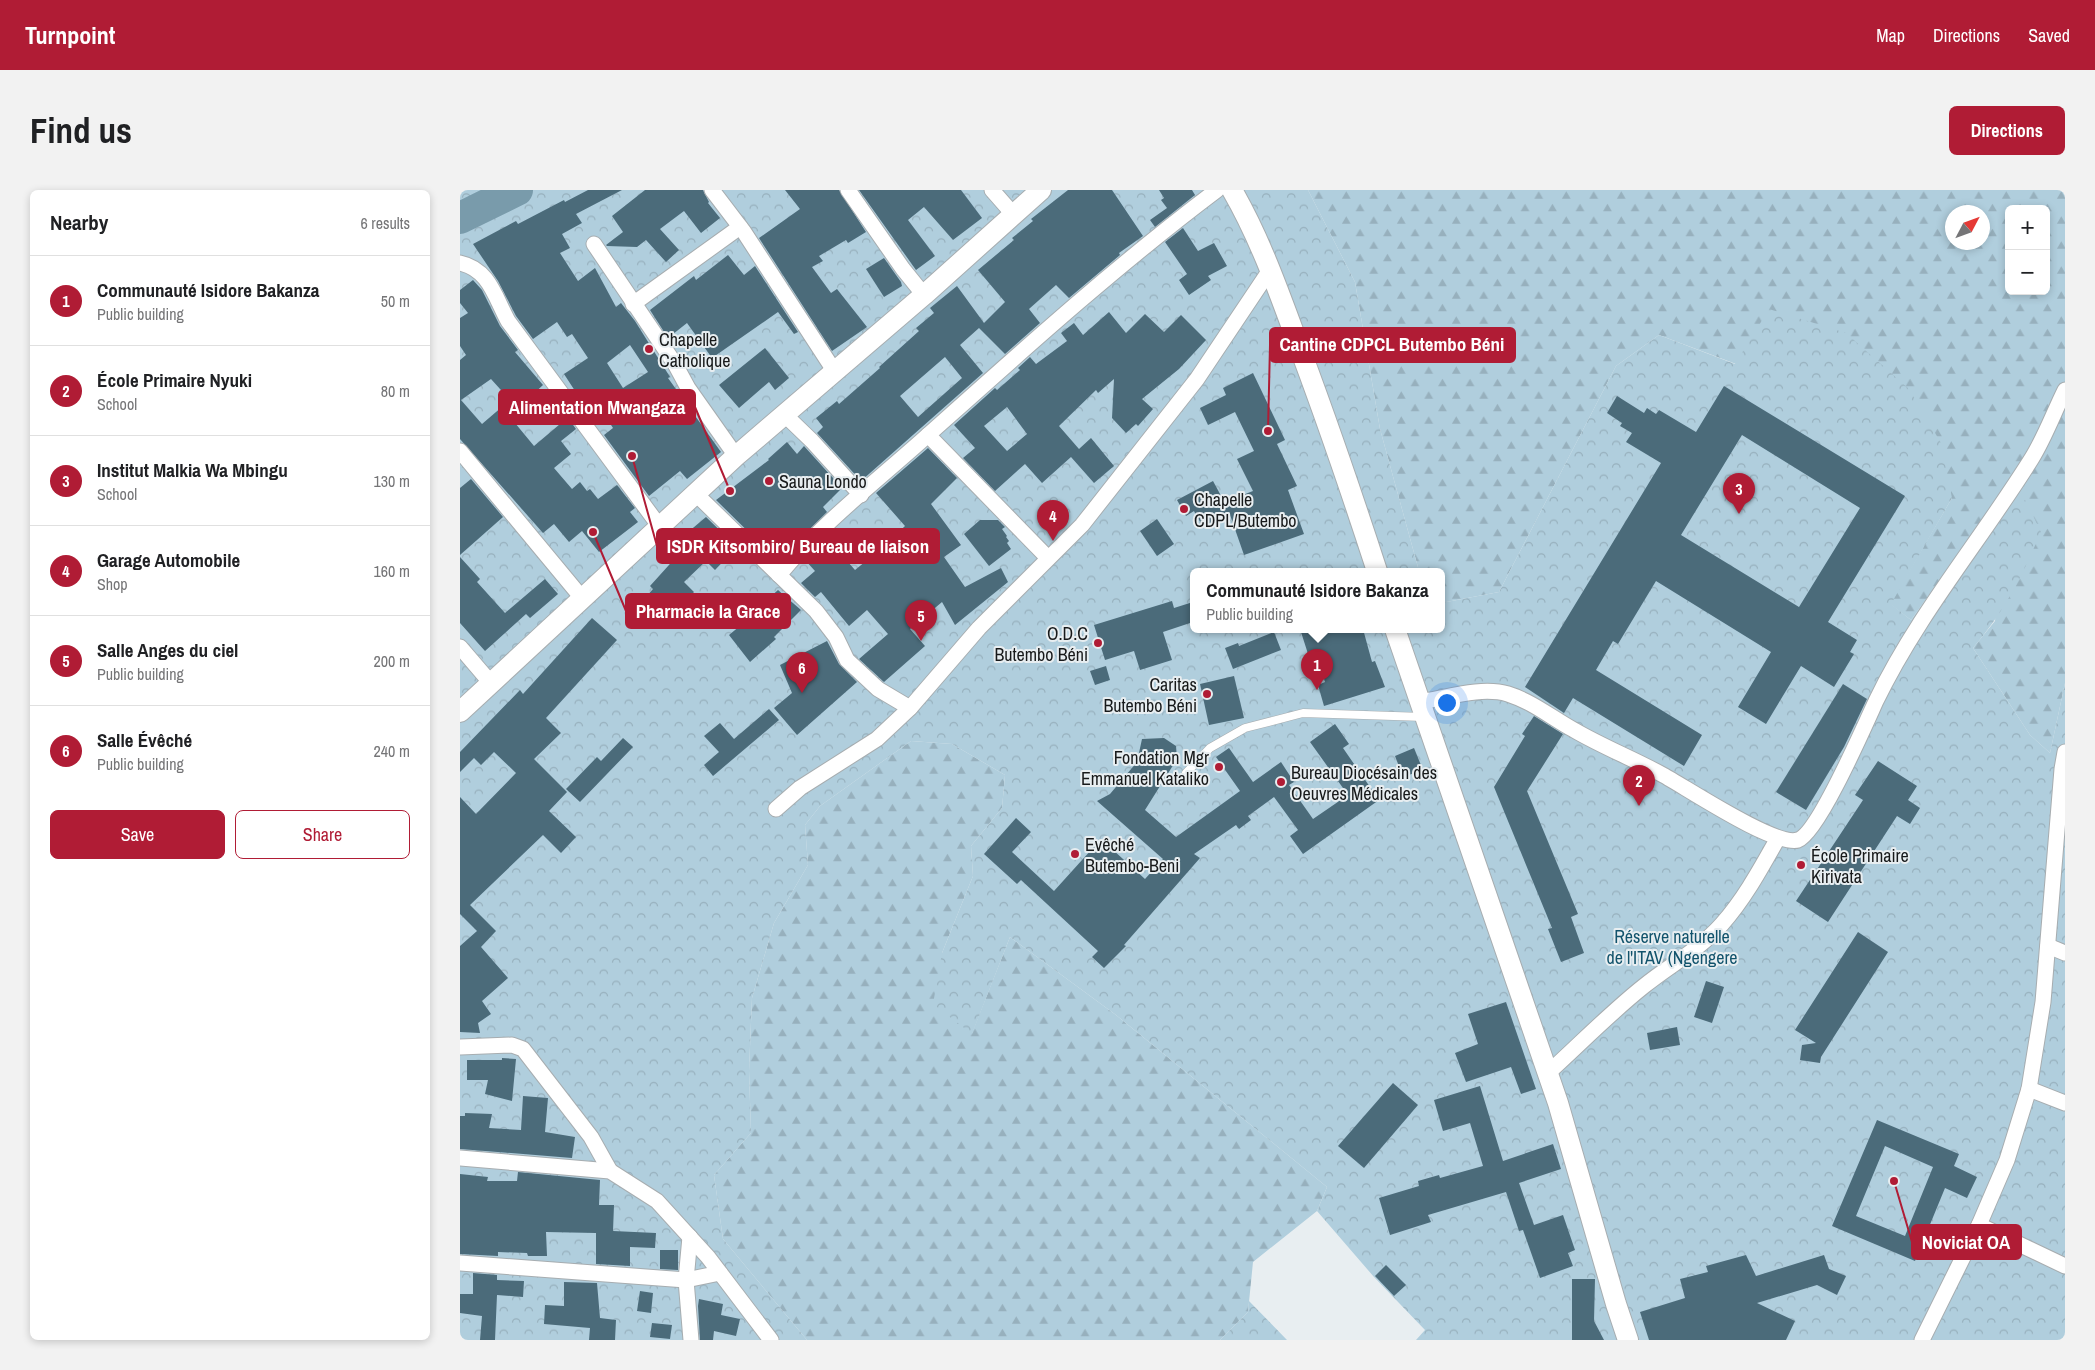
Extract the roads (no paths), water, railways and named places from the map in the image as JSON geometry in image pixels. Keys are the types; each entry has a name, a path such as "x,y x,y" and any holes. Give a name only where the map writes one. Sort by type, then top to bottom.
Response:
{"street":[{"path":"712,190 740,227 835,372"},
{"path":"848,190 903,270 924,295"},
{"path":"992,190 1013,214"},
{"path":"460,712 490,682 736,456 924,295 1041,190"},
{"path":"779,575 795,556 928,434 1152,240 1217,190"},
{"path":"1232,190 1251,223 1270,270 1306,365 1376,568"},
{"path":"633,304 740,227"},
{"path":"594,244 688,388 736,456"},
{"path":"460,262 477,268 491,285 508,321 660,527"},
{"path":"776,809 800,788 877,739 910,708 979,628 1082,525 1191,387 1270,270"},
{"path":"1422,710 1487,691 1507,694 1543,710 1573,730 1662,774 1743,821 1778,838 1791,841 1800,839 1810,831 1836,786 1896,660 2034,456 2065,390"},
{"path":"785,415 861,495"},
{"path":"928,434 1048,558"},
{"path":"460,451 582,598"},
{"path":"696,494 822,617 836,637 847,660 878,689 910,708"},
{"path":"1396,633 1548,1073 1628,1340"},
{"path":"460,647 490,682"},
{"path":"1922,1340 1979,1225 2006,1160 2028,1089 2043,1002 2065,752"},
{"path":"1548,1073 1609,1014 1661,972 1698,946 1721,925 1744,897 1778,838"},
{"path":"2048,946 2065,953"},
{"path":"460,1047 512,1045 523,1049 591,1137 610,1172"},
{"path":"2028,1089 2065,1103"},
{"path":"460,1158 610,1172 657,1201 720,1273 771,1340"},
{"path":"1979,1225 2065,1266"},
{"path":"690,1237 686,1280 691,1340"},
{"path":"460,1263 686,1280 720,1273"}],"lane":[{"path":"1186,773 1210,748 1245,728 1302,713 1422,710"}],"waterway":[{"path":"460,218 517,190"}],"place":[{"name":"Chapelle Catholique","path":"649,349"},
{"name":"Cantine CDPCL Butembo Béni","path":"1268,431"},
{"name":"ISDR Kitsombiro/ Bureau de liaison","path":"632,456"},
{"name":"Sauna Londo","path":"769,481"},
{"name":"Alimentation Mwangaza","path":"730,491"},
{"name":"Chapelle CDPL/Butembo","path":"1184,509"},
{"name":"Institut Malkia Wa Mbingu","path":"1739,514"},
{"name":"Pharmacie la Grace","path":"593,532"},
{"name":"Garage Automobile","path":"1053,541"},
{"name":"Salle Anges du ciel","path":"921,641"},
{"name":"O.D.C Butembo Béni","path":"1098,643"},
{"name":"Communauté Isidore Bakanza","path":"1317,690"},
{"name":"Salle Évêché","path":"802,693"},
{"name":"Caritas Butembo Béni","path":"1207,694"},
{"name":"Fondation Mgr Emmanuel Kataliko","path":"1219,767"},
{"name":"Bureau Diocésain des Oeuvres Médicales","path":"1281,782"},
{"name":"École Primaire Nyuki","path":"1639,806"},
{"name":"Evêché Butembo-Beni","path":"1075,854"},
{"name":"École Primaire Kirivata","path":"1801,865"},
{"name":"Noviciat OA","path":"1894,1181"}],"park label":[{"name":"Réserve naturelle de l'ITAV (Ngengere","path":"1672,946"}]}
